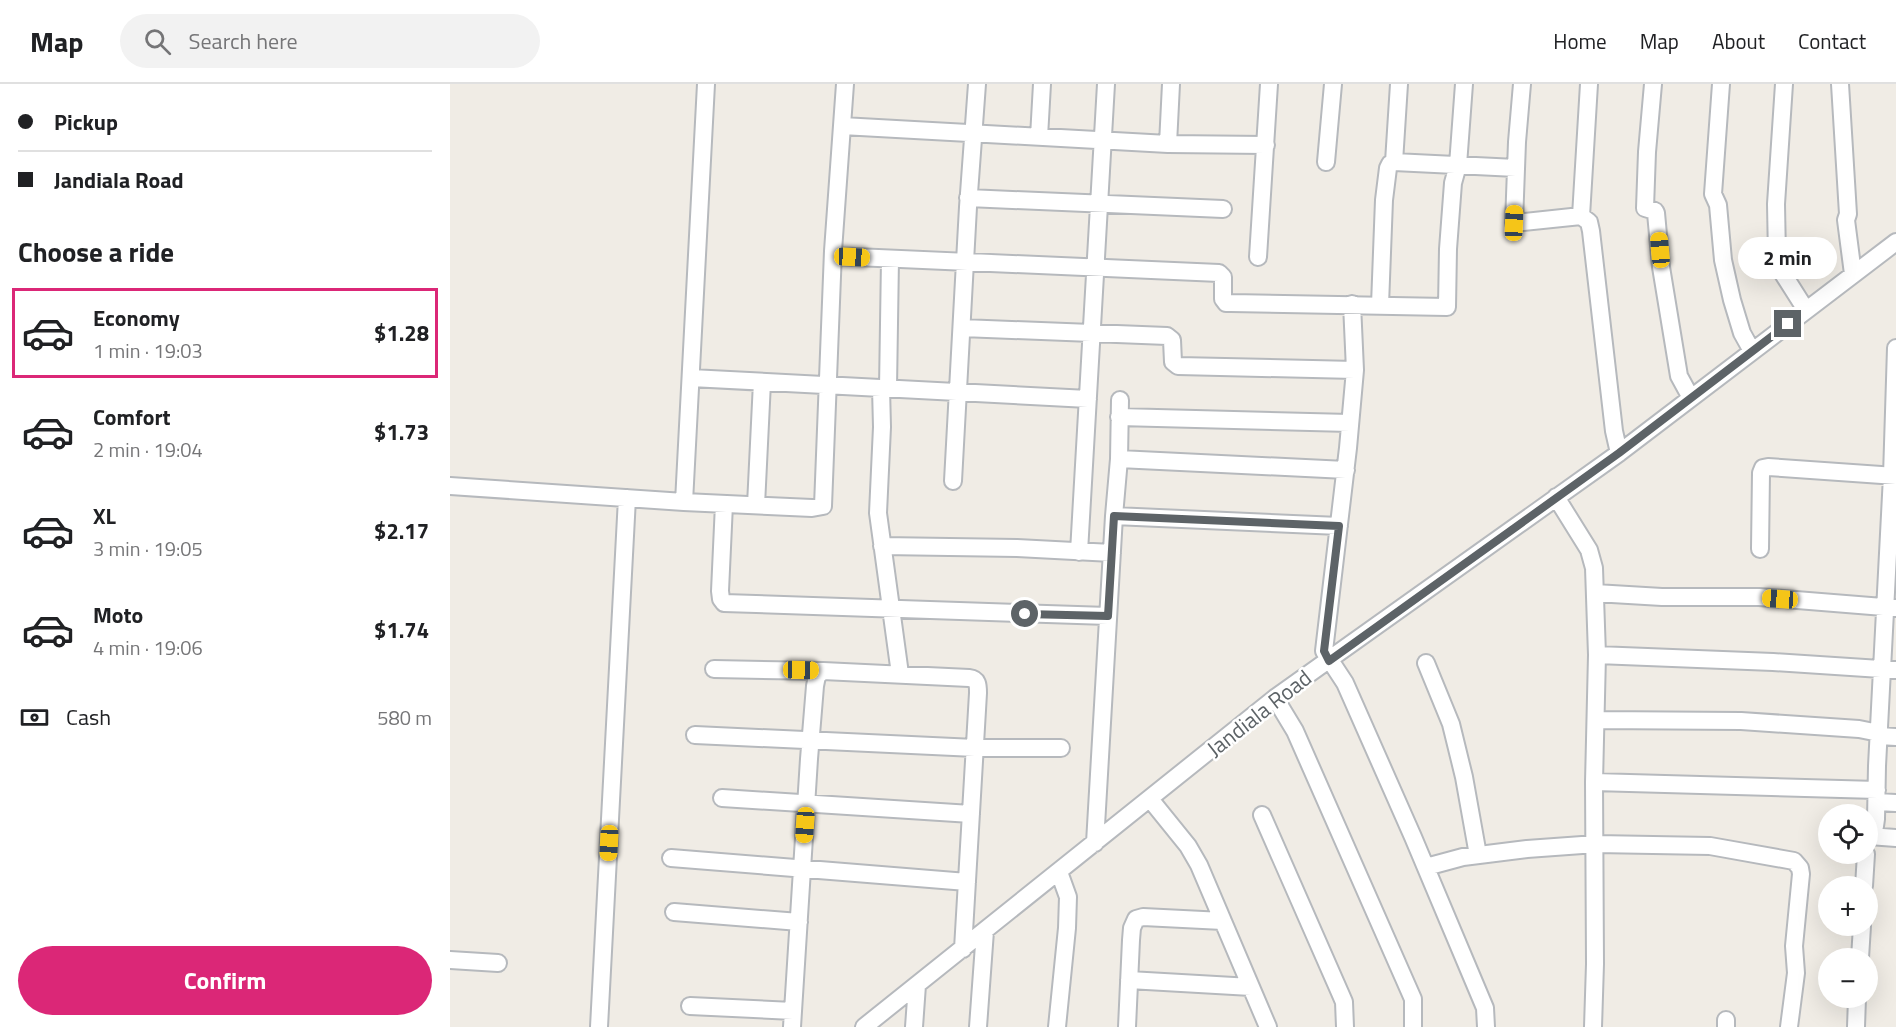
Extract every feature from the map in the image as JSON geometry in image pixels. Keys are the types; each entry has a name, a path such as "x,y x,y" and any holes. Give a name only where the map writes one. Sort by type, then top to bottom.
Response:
{"street":[{"path":"684,502 706,84"},
{"path":"450,486 684,502 812,508 823,506 833,256 844,84"},
{"path":"953,481 968,198 977,84"},
{"path":"1039,137 1042,84"},
{"path":"1079,552 1106,84"},
{"path":"1168,144 1171,84"},
{"path":"1258,257 1269,84"},
{"path":"1326,162 1333,84"},
{"path":"1380,305 1384,200 1388,168 1394,162 1399,84"},
{"path":"833,256 1219,273 1223,276 1223,299 1226,303 1447,307 1452,194 1454,174 1458,165 1464,84"},
{"path":"1522,84 1514,223 1581,216 1589,222 1612,419 1619,453"},
{"path":"1581,216 1589,84"},
{"path":"1653,84 1645,208 1655,211 1657,218 1661,267 1679,376 1691,398"},
{"path":"1721,84 1713,194 1718,205 1723,260 1732,300 1742,333 1752,351"},
{"path":"1784,84 1776,192 1777,257 1780,269 1806,310"},
{"path":"1840,84 1848,214 1846,220 1853,274"},
{"path":"842,126 1168,144 1266,145"},
{"path":"1394,162 1516,168"},
{"path":"968,198 1223,209"},
{"name":"Jandiala Road","path":"864,1027 1275,698 1619,453 1853,274 1895,247"},
{"path":"890,259 878,513 900,674"},
{"path":"1352,304 1355,370 1346,470 1324,651 1345,683 1426,867 1485,1008 1486,1027"},
{"path":"962,328 1167,336 1172,340 1173,362 1178,366 1355,370"},
{"path":"1876,804 1879,736 1889,669 1896,348"},
{"path":"691,378 1088,399"},
{"path":"756,505 762,381"},
{"path":"1095,843 1119,459 1120,400"},
{"path":"1119,417 1350,423"},
{"path":"1119,459 1346,470"},
{"path":"1760,549 1761,473 1763,468 1894,476"},
{"path":"1556,497 1589,550 1594,568 1597,655 1593,1027"},
{"path":"599,1027 627,498"},
{"path":"724,504 720,591 722,602 1108,616"},
{"path":"1114,516 1339,526"},
{"path":"882,546 1017,548 1112,553"},
{"path":"1595,593 1662,597 1759,597 1891,608"},
{"path":"1597,655 1889,669"},
{"path":"1426,663 1451,724 1464,777 1478,855"},
{"path":"714,669 974,678 977,682 978,693 963,949"},
{"path":"690,1006 793,1019 815,687 817,676 823,671"},
{"path":"1275,698 1295,731 1413,999 1413,1027"},
{"path":"1596,720 1741,721 1860,729 1870,730 1879,736 1896,736"},
{"path":"695,735 975,748 1061,748"},
{"path":"1594,782 1877,796 1896,803"},
{"path":"722,798 971,814"},
{"path":"1150,799 1188,846 1199,865 1268,1027"},
{"path":"1262,815 1344,1002 1345,1027"},
{"path":"1878,837 1896,838"},
{"path":"1426,867 1463,857 1596,844 1710,846 1794,861 1801,874 1794,946 1796,973 1789,1027"},
{"path":"671,858 967,882"},
{"path":"1057,1027 1068,897 1059,872"},
{"path":"674,912 799,922"},
{"path":"1128,1027 1131,940 1132,928 1136,919 1143,917 1223,921"},
{"path":"978,1027 984,931"},
{"path":"450,960 498,963"},
{"path":"1130,980 1251,987"},
{"path":"914,1027 917,985"},
{"path":"1856,1027 1857,1008"}],"route":[{"path":"1025,614 1108,616 1114,516 1339,526 1324,651 1329,661 1619,453 1788,324"}]}
